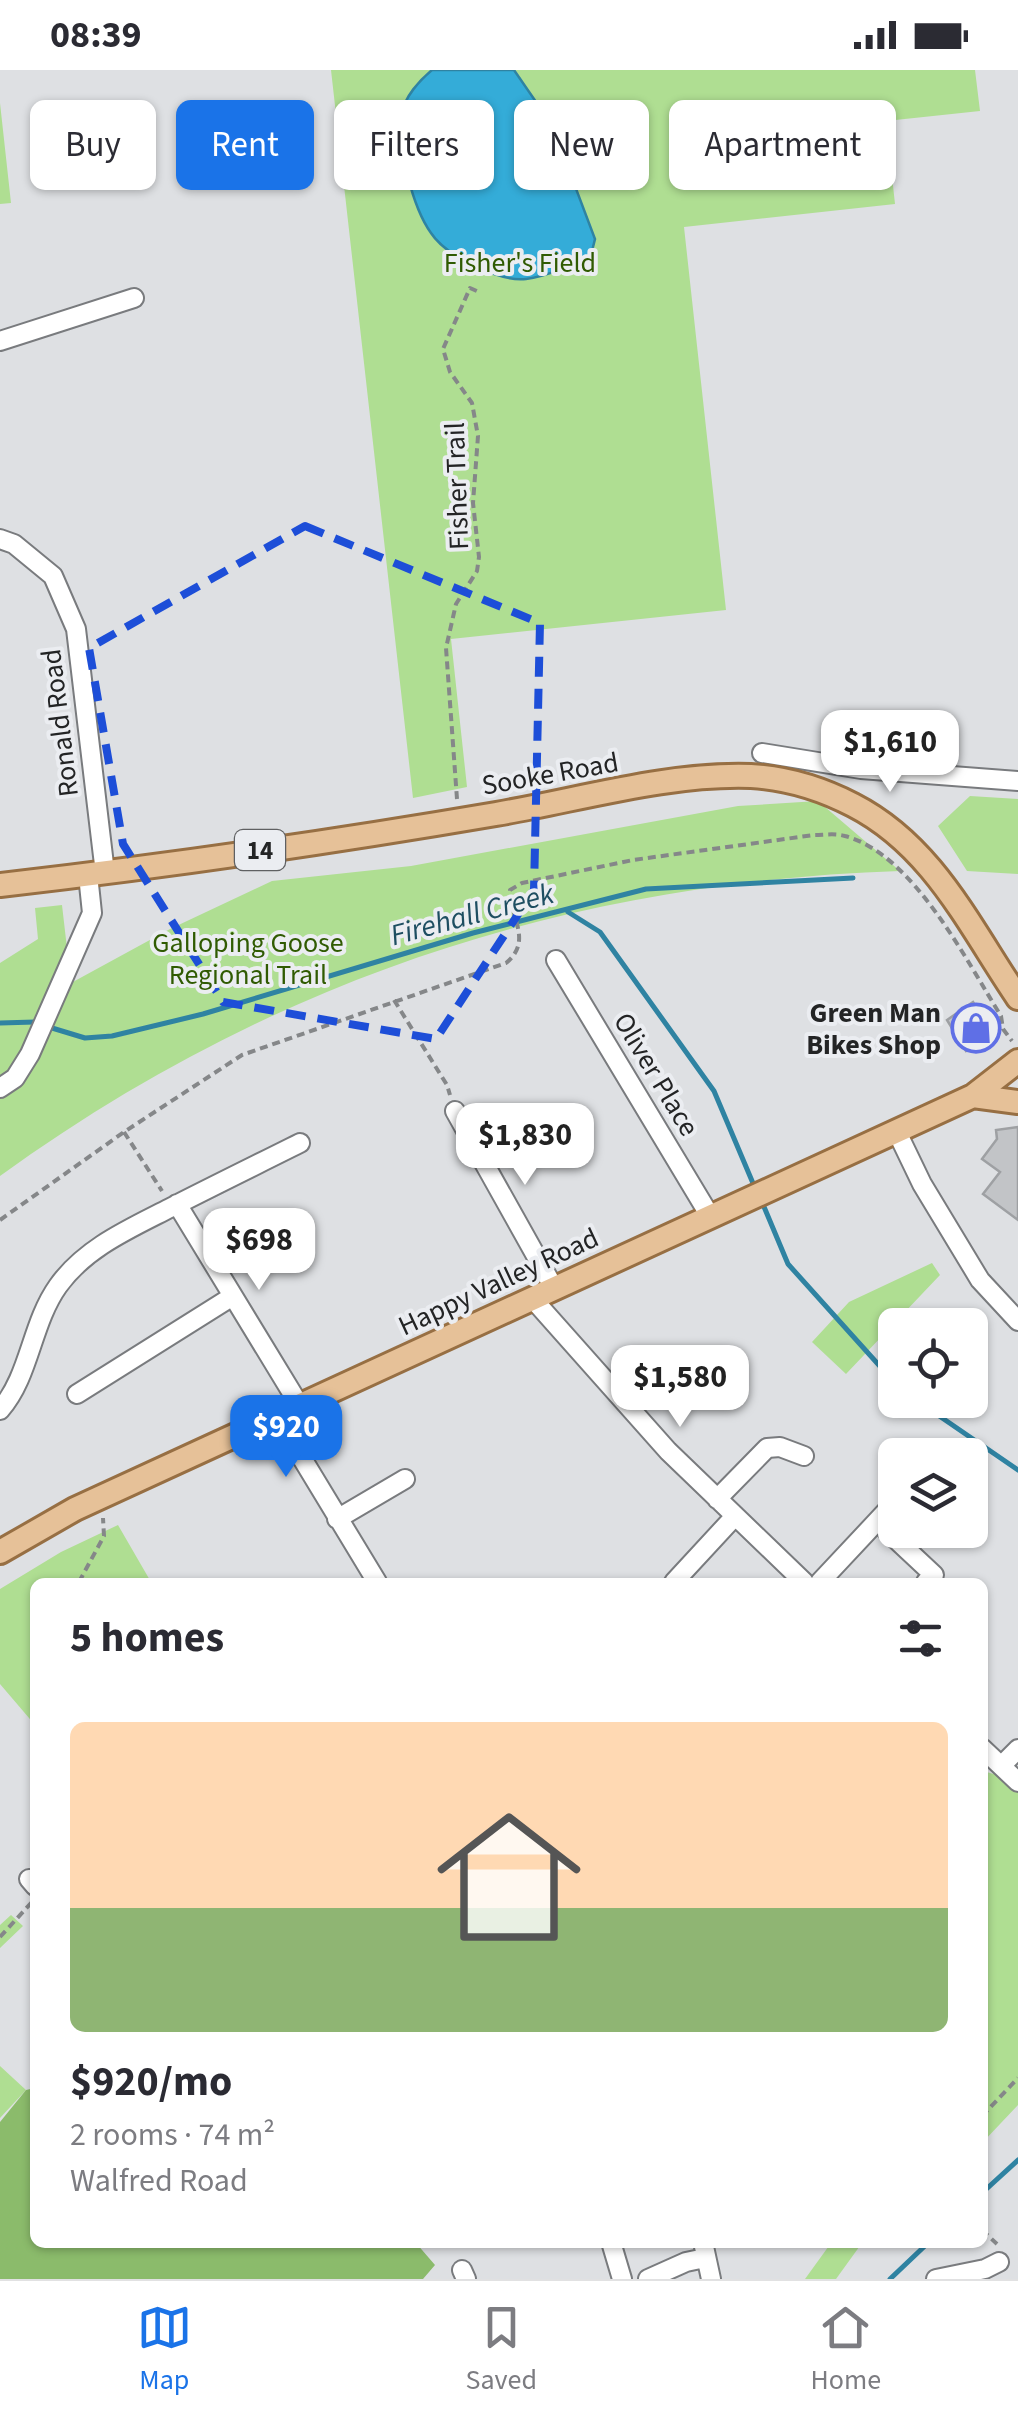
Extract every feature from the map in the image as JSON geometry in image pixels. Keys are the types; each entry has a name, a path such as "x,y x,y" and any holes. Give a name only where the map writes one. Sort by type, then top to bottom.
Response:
{"main road":[{"name":"Sooke Road","path":"0,884 96,874 459,820 670,782 752,776 815,788 866,812 910,845 938,874 1018,998"},
{"name":"Happy Valley Road","path":"0,1552 100,1499 973,1096 1018,1061"},
{"path":"973,1096 1018,1102"}],"street":[{"path":"0,340 134,298"},
{"name":"Ronald Road","path":"0,539 14,544 53,576 76,629 96,874 92,913 30,1054 16,1078 0,1088"},
{"path":"762,753 861,769 1018,781"},
{"name":"Oliver Place","path":"556,960 710,1216"},
{"path":"455,1112 554,1288"},
{"path":"896,1130 922,1184 980,1280 1018,1322"},
{"path":"3,1398 17,1385 32,1338 60,1284 84,1258 107,1241 300,1143"},
{"path":"174,1206 300,1406"},
{"path":"77,1394 233,1296"},
{"path":"532,1298 628,1409 800,1578"},
{"path":"277,1417 374,1578"},
{"path":"718,1499 767,1448 780,1447 804,1456"},
{"path":"337,1519 405,1479"},
{"path":"678,1578 736,1516"},
{"path":"824,1578 878,1520"},
{"path":"905,1548 934,1575 931,1578"},
{"path":"1001,1766 1018,1749"},
{"path":"988,1754 1018,1782"},
{"path":"613,2248 622,2279"},
{"path":"648,2279 704,2250 711,2279"},
{"path":"936,2279 986,2269 999,2254"}],"path":[{"name":"Fisher Trail","path":"459,820 446,648 456,604 477,571 479,557 472,503 478,436 472,403 450,372 443,349 470,288 479,292"},
{"path":"0,1220 242,1055 506,963 516,954 520,931 510,890 522,884 634,860 814,835 849,836 904,874 926,898 1001,1016 1007,1034"},
{"path":"394,1000 447,1084 455,1112"},
{"path":"124,1132 174,1206"},
{"path":"80,1578 104,1536 100,1499"},
{"path":"0,1937 30,1904"},
{"path":"988,2110 1018,2078"},
{"path":"988,2238 999,2254"}],"highlighted area":[{"path":"305,526 540,623 534,890 436,1039 223,1002 123,844 89,648"}],"green space":[{"name":"Fisher's Field","path":"331,70 975,70 980,111 896,120 896,100 669,100 669,190 893,190 895,204 684,227 726,610 451,639 467,787 413,798 345,190 494,190 494,100 334,100"},
{"path":"0,103 11,203 0,204"},
{"path":"970,796 1018,799 1018,874 967,871 938,826"},
{"name":"Galloping Goose Regional Trail","path":"818,801 900,871 777,879 657,896 540,921 426,954 315,997 207,1048 102,1107 0,1176 0,963 38,939 35,908 62,905 71,983 170,929 272,881 411,866 738,806"},
{"path":"932,1263 940,1275 909,1308 878,1308 878,1340 846,1374 812,1342 849,1302"},
{"path":"118,1525 149,1578 30,1578 30,1719 0,1684 0,1589 61,1552"},
{"path":"988,1772 1018,1777 1018,2105 988,2137"},
{"path":"11,1915 23,1926 0,1948 0,1925"},
{"path":"0,2066 26,2090 0,2118"},
{"path":"30,2089 30,2248 420,2248 435,2265 423,2279 0,2279 0,2122"},
{"path":"827,2248 858,2248 836,2279 805,2279"}],"water":[{"path":"432,70 514,70 535,100 514,100 514,190 577,190 595,239 591,255 543,275 515,279 474,266 438,242 424,222 412,190 494,190 494,100 407,100"}],"building":[{"path":"973,1002 992,1033 966,1051 947,1020"},
{"path":"1018,1127 1018,1220 983,1194 1000,1172 982,1159 997,1139 996,1130"}],"waterway":[{"name":"Firehall Creek","path":"52,1028 85,1038 112,1036 203,1014 473,933 646,889 853,878"},
{"path":"568,912 600,932 714,1091 755,1188"},
{"name":"Firehall Creek","path":"0,1023 35,1022"},
{"path":"762,1202 788,1264 878,1364"},
{"path":"942,1418 1018,1470"},
{"path":"988,2188 1018,2160"},
{"path":"890,2279 923,2248"}],"place":[{"name":"Green Man Bikes Shop","path":"976,1028"}]}
